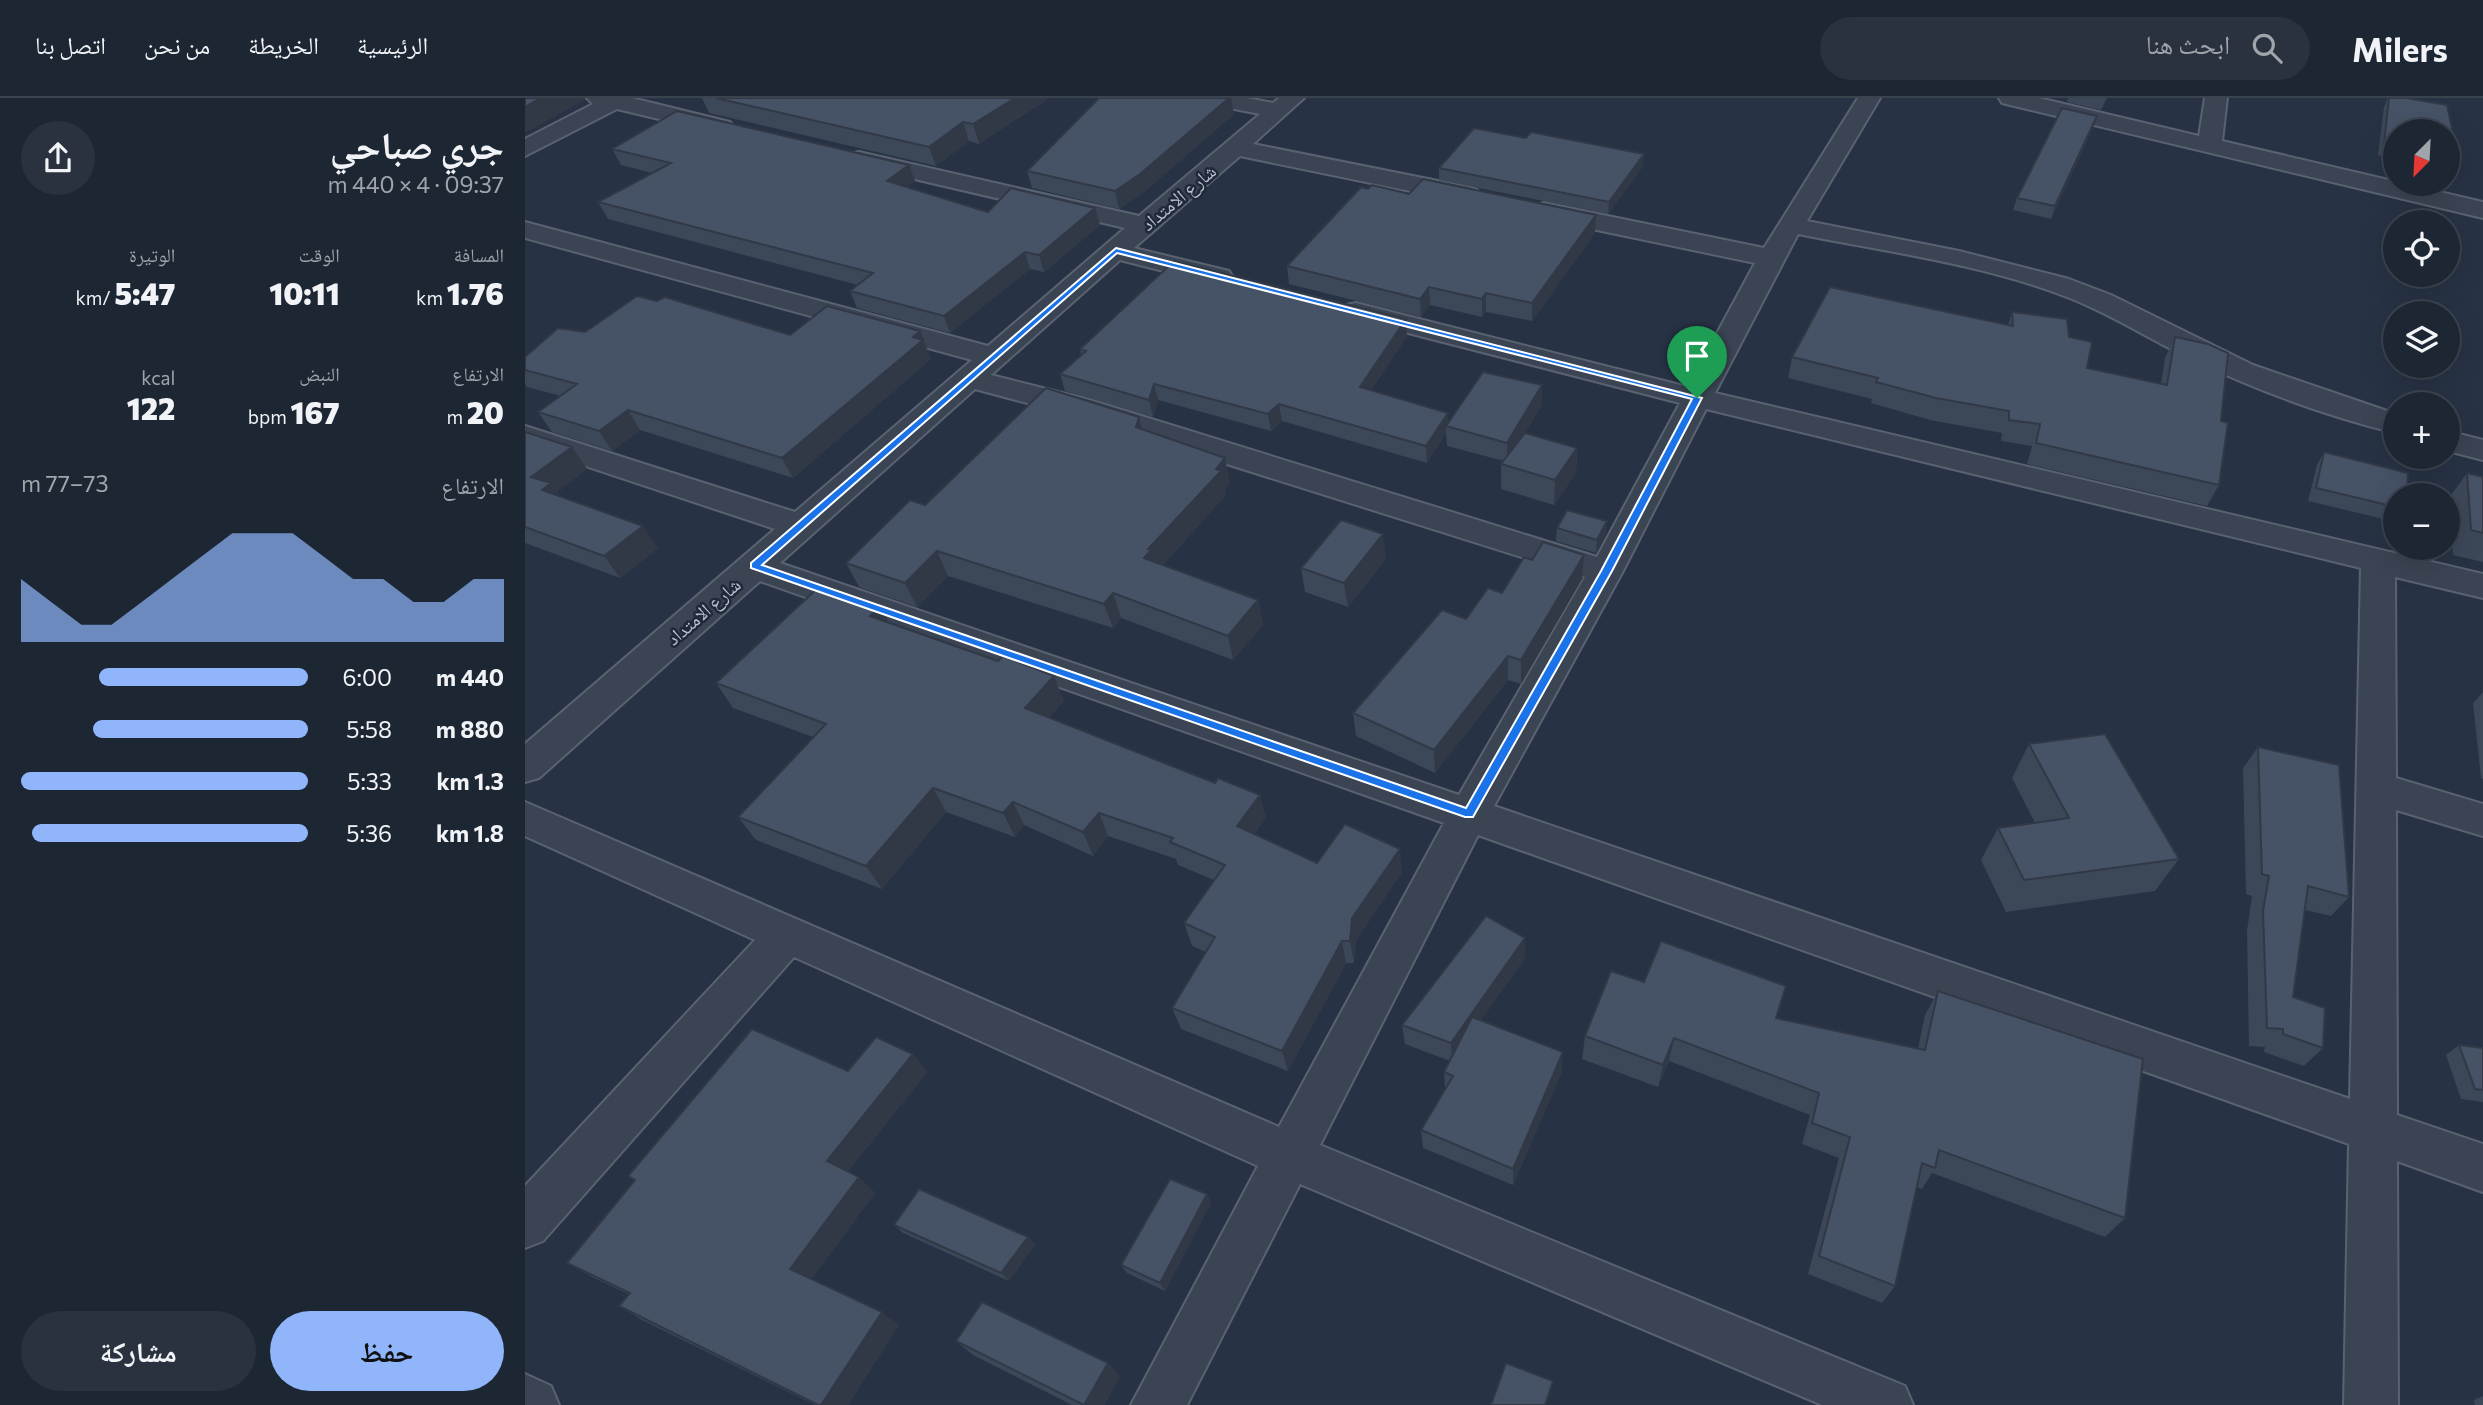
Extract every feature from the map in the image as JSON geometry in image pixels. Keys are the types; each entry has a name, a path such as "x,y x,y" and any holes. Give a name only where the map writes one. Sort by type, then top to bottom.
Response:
{"street":[{"path":"1212,98 1286,104"},
{"path":"1158,1405 1469,814 1607,571 1771,258 1869,98"},
{"path":"2010,98 2483,210"},
{"path":"2210,145 2216,98"},
{"path":"525,149 611,99 750,133"},
{"name":"شارع الامتداد","path":"525,767 541,732 754,566 1286,104"},
{"path":"1237,148 1497,201"},
{"path":"832,152 1144,225"},
{"path":"1525,207 1771,258"},
{"path":"1790,225 1938,255 2059,286 2118,308 2159,332 2223,363 2383,419"},
{"path":"525,230 994,356"},
{"path":"1116,251 1251,285"},
{"path":"1332,305 1697,398 2483,586"},
{"path":"969,378 1079,407 1607,571"},
{"path":"525,436 801,526"},
{"path":"2460,443 2483,450"},
{"path":"2371,1405 2378,561"},
{"path":"754,566 2483,1168"},
{"path":"2375,788 2483,820"},
{"path":"525,818 1290,1156 1886,1405"},
{"path":"525,1223 788,934"},
{"path":"525,1401 532,1405"}],"building":[{"path":"525,98 541,98 525,107"},
{"path":"716,98 1015,98 973,124 963,122 929,147"},
{"path":"1099,98 1229,98 1140,174 1115,191 1027,171"},
{"path":"2389,98 2407,98 2447,105 2450,119 2387,119"},
{"path":"2062,108 2097,116 2055,206 2017,198"},
{"path":"677,111 909,165 887,181 988,212 1011,188 1095,208 1039,255 1025,252 944,316 850,291 873,273 598,202 671,163 612,149"},
{"path":"1474,128 1526,138 1531,132 1644,154 1609,202 1439,168"},
{"path":"1423,179 1596,215 1532,303 1486,293 1482,299 1429,287 1420,299 1287,266 1361,187 1368,189 1372,185 1409,194"},
{"path":"1174,261 1406,319 1360,387 1448,413 1426,446 1279,404 1268,414 1154,384 1149,400 1060,374 1086,351 1080,349"},
{"path":"1830,287 2013,326 2012,312 2067,319 2069,337 2092,342 2087,368 2167,385 2175,337 2208,344 2228,353 2221,421 2228,423 2219,485 2036,443 2040,424 2009,420 2009,411 1936,398 1876,382 1878,378 1792,357"},
{"path":"637,296 657,301 665,297 790,335 827,306 920,331 913,337 923,340 782,458 628,410 599,431 538,412 577,384 525,370 525,357 558,328 585,332"},
{"path":"1483,372 1542,385 1507,443 1446,426"},
{"path":"1046,388 1139,417 1136,427 1225,458 1216,469 1221,471 1148,549 1151,550 1144,558 1258,600 1228,636 1113,593 1104,604 937,551 905,583 846,563 910,500 925,505"},
{"path":"525,432 572,447 531,477 551,483 542,490 643,526 604,556 525,527"},
{"path":"1525,433 1577,448 1555,480 1501,464"},
{"path":"2324,452 2383,467 2383,469 2408,473 2408,483 2383,483 2383,504 2316,488"},
{"path":"2467,473 2483,477 2483,533 2471,530"},
{"path":"1567,510 1607,521 1597,540 1557,528"},
{"path":"1341,520 1383,534 1344,583 1301,568"},
{"path":"1543,542 1584,555 1521,660 1508,656 1434,750 1353,713 1442,610 1466,619 1488,588 1502,593 1524,557 1532,560"},
{"path":"821,585 881,606 870,616 998,661 1003,656 1054,676 1025,708 1215,783 1218,778 1260,795 1237,826 1317,863 1345,824 1400,849 1352,918 1350,941 1342,941 1282,1051 1172,1008 1215,937 1184,923 1225,865 1170,842 1173,838 1099,813 1083,832 1013,802 1003,813 933,788 866,866 738,817 826,724 716,683"},
{"path":"2105,734 2179,859 2024,880 1998,828 2069,818 2029,744"},
{"path":"2258,747 2339,765 2349,897 2308,886 2293,997 2325,1008 2323,1048 2283,1034 2283,1029 2267,1028 2263,911 2269,876 2262,874"},
{"path":"1486,916 1525,938 1451,1043 1402,1025"},
{"path":"1661,941 1786,986 1776,1018 1925,1050 1938,991 2143,1059 2125,1218 1939,1150 1935,1168 1922,1163 1895,1286 1819,1256 1850,1137 1812,1123 1819,1093 1674,1038 1663,1065 1585,1036 1611,971 1644,982"},
{"path":"1472,1017 1563,1052 1513,1169 1421,1130 1453,1076 1444,1072"},
{"path":"752,1029 848,1071 876,1037 913,1054 827,1161 859,1177 790,1269 882,1312 821,1405 619,1306 630,1293 567,1263 635,1180 628,1176"},
{"path":"2459,1045 2483,1048 2483,1090 2475,1089"},
{"path":"1170,1179 1207,1194 1160,1283 1121,1265"},
{"path":"919,1189 1028,1237 1001,1273 894,1225"},
{"path":"982,1302 1108,1363 1084,1405 956,1341"},
{"path":"1506,1363 1553,1381 1545,1405 1491,1405"}],"route":[{"path":"1116,251 1697,398 1607,571 1469,814 754,566 1116,251"}]}
